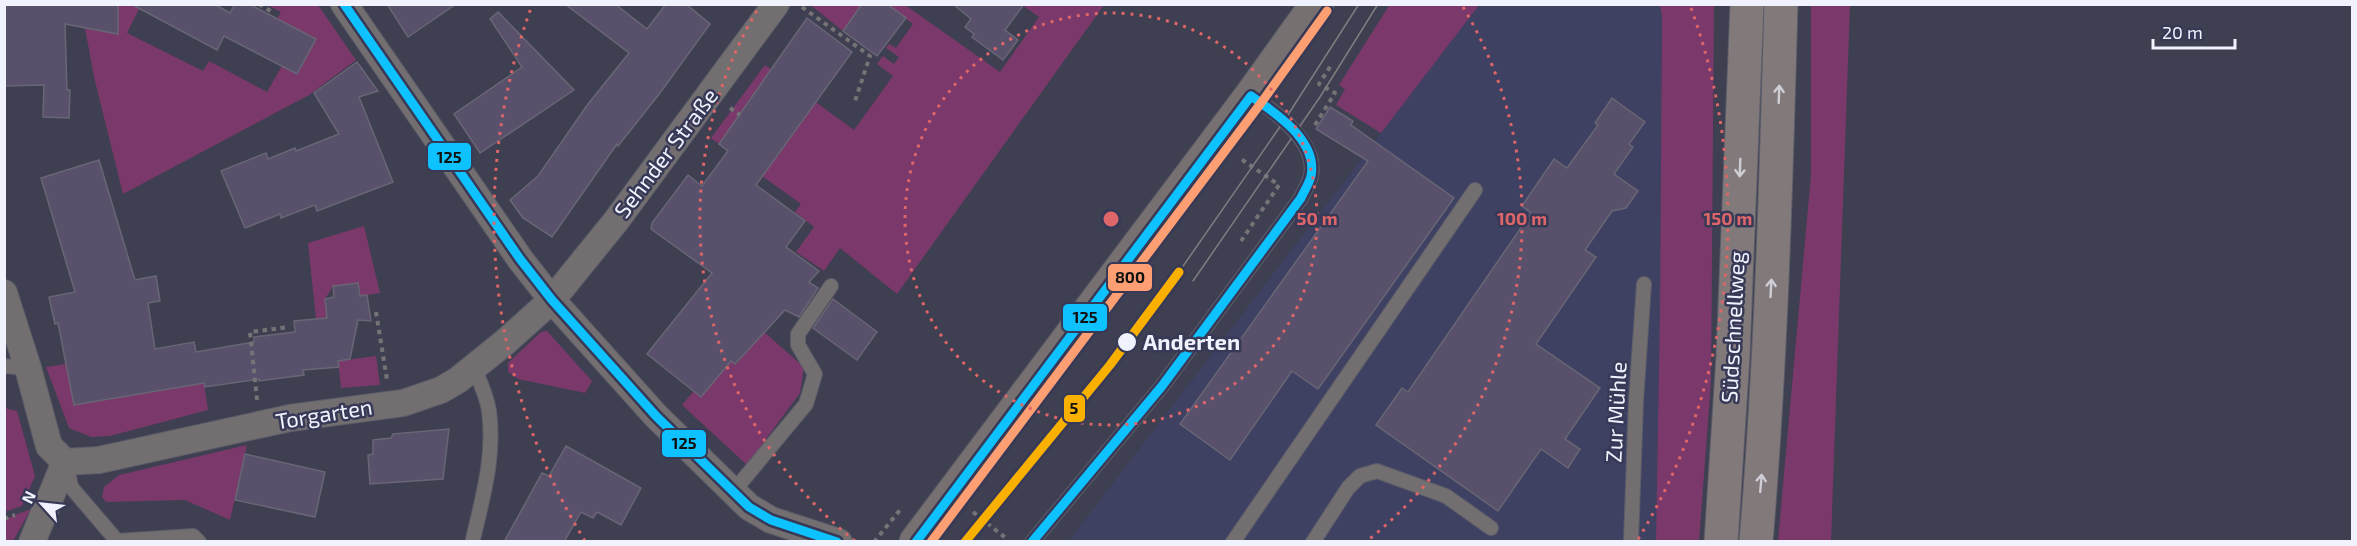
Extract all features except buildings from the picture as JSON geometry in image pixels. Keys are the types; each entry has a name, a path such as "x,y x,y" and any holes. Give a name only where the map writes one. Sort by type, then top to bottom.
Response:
{"highway":[{"name":"Südschnellweg","path":"1721,542 1733,356 1747,4"},
{"name":"Südschnellweg","path":"1756,542 1762,472 1775,203 1781,4"}],"main road":[{"path":"915,542 1251,96 1317,4"}],"street":[{"path":"344,4 492,221 552,300 656,416 749,507 805,537 839,542"},
{"name":"Sehnder Straße","path":"552,300 616,221 776,4"},
{"path":"4,293 16,367 49,446 65,462 32,542"},
{"name":"Torgarten","path":"65,462 99,460 290,418 403,403 441,390 474,368 552,300"}],"lane":[{"path":"1032,542 1162,386 1301,198 1311,176 1310,153 1275,111 1251,96"},
{"path":"1233,542 1475,190"},
{"name":"Zur Mühle","path":"1631,542 1636,401 1644,284"},
{"path":"733,492 806,404 815,374 798,345 798,334 831,286"},
{"path":"473,539 489,475 490,429 489,410 474,368"},
{"path":"65,462 71,487 118,541 193,536 199,542"},
{"path":"1313,542 1348,488 1360,476 1377,471 1446,496 1491,528"}],"path":[{"path":"259,4 272,12"},
{"path":"800,4 870,56 855,101"},
{"path":"1303,143 1335,93 1319,84 1332,64"},
{"path":"1240,158 1279,185 1241,241"},
{"path":"376,312 388,387"},
{"path":"258,404 250,332 289,327"},
{"path":"974,512 1007,539 1006,542"}],"shaded area":[{"path":"809,4 862,5 843,31"},
{"path":"1390,4 1479,5 1381,133 1336,105 1345,89 1339,85"},
{"path":"118,5 141,5 127,33 203,71 209,61 267,92 282,66 297,74 315,39 277,19 281,12 267,5 318,5 356,60 309,95 123,194 94,77 85,28 118,34"},
{"path":"887,5 905,5 1000,72 1039,17 1022,5 1104,5 897,294 840,248 824,271 796,252 814,227 795,212 801,204 762,176 762,84 719,144 711,138 765,65 854,130 893,76 877,64 883,56 894,64 899,57 886,48 889,44 896,48 913,24"},
{"path":"1479,5 1660,5 1662,16 1660,312 1656,541 1068,542"},
{"path":"1660,5 1714,5 1711,382 1699,541 1656,541 1660,312 1662,16"},
{"path":"1811,5 1850,5 1831,541 1778,541 1811,175"},
{"path":"364,226 380,293 360,296 333,286 325,299 328,331 316,319 308,243"},
{"path":"547,331 592,381 585,393 518,379 508,372 508,363 541,332"},
{"path":"764,332 804,367 800,393 747,465 682,405 694,391 703,394 730,360 736,364"},
{"path":"376,356 380,385 341,388 338,361"},
{"path":"67,364 204,383 208,410 110,436 91,437 69,428 46,367"},
{"path":"5,408 17,411 35,476 22,506 5,512"},
{"path":"247,445 230,520 185,500 106,502 102,497 104,487 119,475"},
{"path":"31,509 13,541 5,541 5,519"}],"tram line":[{"path":"1179,272 1284,121 1359,4"},
{"path":"1193,281 1320,97 1378,4"}],"transit line":[{"name":"125","path":"344,4 520,259 552,300 656,416 749,507 771,520 837,542"},
{"name":"800","path":"931,542 1261,103 1327,11"},
{"name":"125","path":"916,542 1251,96 1283,120 1302,140 1311,163 1308,185 1301,198 1162,386 1032,542"},
{"name":"5","path":"965,542 1110,365 1179,272"}],"place":[{"name":"Anderten","path":"1127,342"}]}
